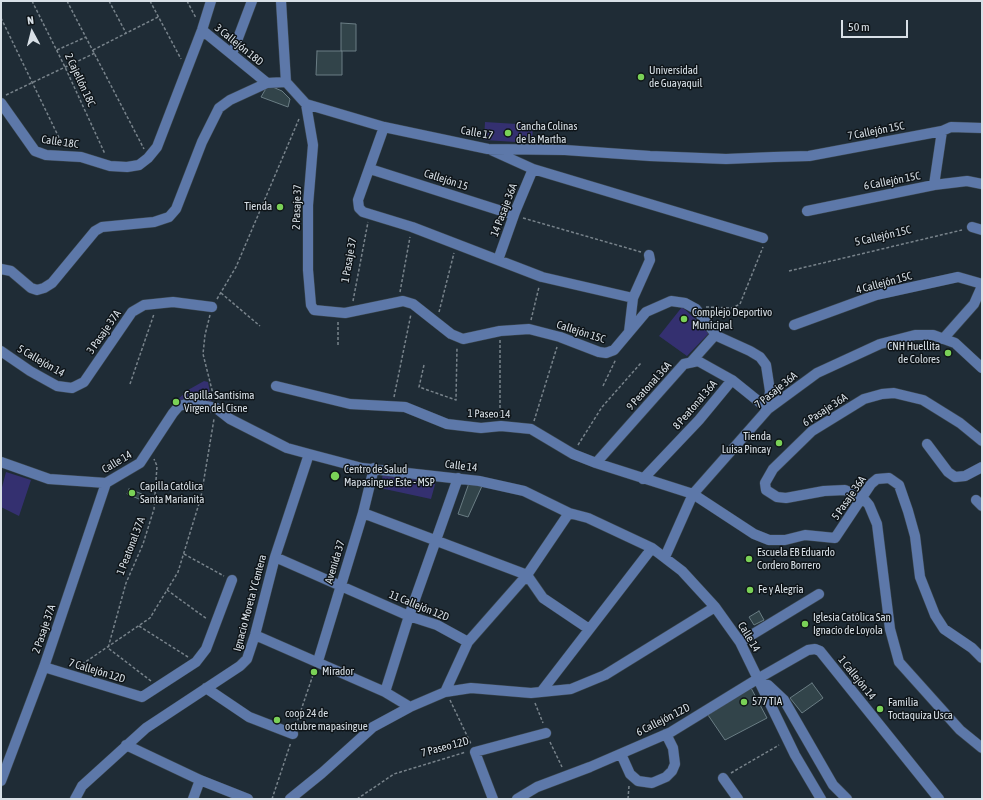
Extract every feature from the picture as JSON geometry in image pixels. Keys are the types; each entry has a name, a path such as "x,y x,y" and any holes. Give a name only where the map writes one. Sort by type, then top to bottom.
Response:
{"street":[{"path":"148,158 157,147 202,30 211,1"},
{"path":"232,54 252,1"},
{"path":"281,1 286,82 306,104"},
{"name":"3 Callejón 18D","path":"202,30 267,83"},
{"path":"1,268 11,271 31,288 37,290 44,288 52,283 95,231 102,227 154,222 169,217 176,209 202,142 219,108 230,100 267,83 286,82"},
{"name":"Calle 18C","path":"1,103 35,151 46,155 81,157 110,166 127,167 139,165 148,158"},
{"name":"Calle 17","path":"306,104 384,127 488,149 565,150 718,159 774,157"},
{"name":"2 Pasaje 37","path":"306,104 313,145 308,205 308,270 311,305 314,310 338,314"},
{"path":"384,127 358,200 359,208 366,213 412,228 456,246 542,277 632,298"},
{"name":"7 Callejón 15C","path":"774,157 810,156 942,131 951,127 982,128"},
{"path":"934,185 942,131"},
{"path":"488,149 533,169 763,238"},
{"name":"Callejón 15","path":"370,169 514,215"},
{"name":"14 Pasaje 36A","path":"498,260 514,215 533,169"},
{"name":"6 Callejón 15C","path":"807,211 934,185 967,181 982,184"},
{"path":"629,332 632,298 650,260 649,255"},
{"name":"4 Callejón 15C","path":"794,325 883,293 958,277 968,278 982,285"},
{"path":"943,339 974,304 982,285"},
{"name":"Callejón 15C","path":"457,337 463,339 500,331 529,329 560,337 599,352 606,353 614,350 646,312 671,301 696,309"},
{"name":"3 Pasaje 37A","path":"72,388 84,382 132,312 144,304 158,302 212,308"},
{"path":"338,314 398,302 413,304 457,337"},
{"path":"696,309 716,334 727,342 750,351 760,357 766,365 770,391 768,409"},
{"name":"9 Peatonal 36A","path":"596,463 684,364 691,362 716,334"},
{"name":"7 Pasaje 36A","path":"665,557 693,494 768,409 817,373 880,344 915,335 933,334 955,343 982,368"},
{"name":"5 Callejón 14","path":"1,351 30,371 57,386 72,388"},
{"path":"691,362 698,361 732,380"},
{"name":"8 Peatonal 36A","path":"643,479 699,420 732,380 768,409"},
{"name":"1 Paseo 14","path":"276,386 350,404 405,407 447,424 481,428 501,426 531,429 573,454 643,479 693,494"},
{"name":"6 Pasaje 36A","path":"863,498 845,490 824,491 786,498 777,497 766,490 765,483 773,469 812,431 864,399 894,393 923,400 960,423 982,441"},
{"name":"Calle 14","path":"1,462 49,479 106,483 140,463 173,413 179,406 190,403 216,408 230,418 287,448 362,468 374,468 458,478 524,491 569,513 588,518 652,548 682,571 716,606 740,642 788,740 821,799"},
{"path":"927,444 948,472 955,477 965,476 982,467"},
{"name":"Ignacio Moreta Y Centera","path":"75,799 82,786 146,728 244,663 255,635 275,557 309,454"},
{"name":"Avenida 37","path":"318,661 363,513 374,468"},
{"path":"385,692 409,616 458,478"},
{"name":"5 Pasaje 36A","path":"693,494 754,534 769,540 785,540 805,535 831,539 837,536 871,484 877,479 889,478 899,485 906,504 915,536 920,577 935,614 944,629 972,648 982,658"},
{"name":"2 Pasaje 37A","path":"1,781 44,667 106,483"},
{"path":"863,498 873,512 877,524 890,629 899,662 960,730 982,748"},
{"path":"363,513 527,575 543,598 589,629"},
{"path":"446,692 468,642 527,575 569,513"},
{"path":"541,692 652,548"},
{"name":"11 Callejón 12D","path":"275,557 340,587 409,616 437,625 468,642"},
{"path":"158,687 196,662 206,649 232,580"},
{"path":"740,642 819,594"},
{"path":"290,799 322,773 373,727 410,707 446,692 471,688 531,693 571,689 605,676 716,606"},
{"path":"255,635 318,661 385,692 410,707"},
{"name":"6 Callejón 12D","path":"516,799 537,787 621,754 666,734 760,681 808,650 814,649"},
{"name":"1 Callejón 14","path":"814,649 820,651 938,799"},
{"name":"7 Callejón 12D","path":"44,667 142,697 158,687"},
{"path":"760,681 768,685 784,700 834,785 846,799"},
{"path":"206,688 249,717 293,734"},
{"name":"7 Paseo 12D","path":"475,752 546,733"},
{"path":"621,754 630,774 638,780 652,783 666,777 672,771 675,764 673,748 666,734"},
{"path":"126,745 200,780 248,799"},
{"path":"475,752 493,799"},
{"path":"723,778 738,799"},
{"path":"193,799 200,780"}],"path":[{"name":"2 Cajellón 18C","path":"32,1 66,67 110,166"},
{"path":"67,1 148,158"},
{"path":"109,1 126,33"},
{"path":"150,1 187,69"},
{"name":"3 Callejón 18D","path":"187,1 202,30"},
{"path":"92,50 158,17"},
{"path":"1,18 67,155"},
{"path":"57,50 86,37"},
{"path":"1,98 95,53"},
{"name":"1 Pasaje 37","path":"352,311 366,213"},
{"path":"514,215 649,255"},
{"path":"398,302 412,228"},
{"name":"5 Callejón 15C","path":"789,271 977,229"},
{"path":"696,309 710,307 732,308 740,304 764,244 763,238"},
{"path":"436,321 456,246"},
{"path":"529,329 542,277"},
{"path":"221,293 260,326"},
{"path":"130,384 158,302"},
{"path":"392,406 413,304"},
{"path":"338,314 338,345"},
{"path":"500,331 501,426"},
{"path":"424,365 418,388 456,400 457,337"},
{"path":"531,429 560,337"},
{"path":"573,454 602,408 641,363"},
{"name":"1 Peatonal 37A","path":"150,448 157,466 154,509 126,583 108,648 158,687"},
{"path":"184,554 232,580"},
{"path":"167,590 215,625"},
{"path":"139,626 196,662"},
{"path":"446,692 475,752"},
{"path":"723,778 788,740"},
{"name":"7 Paseo 12D","path":"357,799 394,774 466,752 475,752"},
{"path":"628,799 630,774"}],"shaded area":[{"name":"Cancha Colinas de la Martha","path":"485,122 533,125 532,143 484,140"},
{"name":"Complejo Deportivo Municipal","path":"682,307 710,332 687,356 659,336"},
{"path":"204,381 208,382 212,403 194,397 179,402 177,400 188,390"},
{"path":"6,472 31,480 19,516 1,507 1,491"},
{"path":"383,474 436,481 431,499 380,488"}],"building":[{"path":"341,23 356,24 356,51 341,51"},
{"path":"317,51 342,51 342,75 316,75"},
{"path":"268,85 282,91 290,99 288,107 261,97"},
{"path":"469,483 482,486 468,517 458,514"},
{"name":"Capilla Católica Santa Marianita","path":"129,489 142,494 139,499 127,494"},
{"path":"759,611 764,620 754,625 749,617"},
{"path":"812,683 823,698 802,713 790,698"},
{"name":"577 TIA","path":"751,688 767,718 725,740 708,715"}],"place":[{"name":"Universidad de Guayaquil","path":"641,77"},
{"name":"Cancha Colinas de la Martha","path":"508,133"},
{"name":"Tienda","path":"280,207"},
{"name":"Complejo Deportivo Municipal","path":"684,319"},
{"name":"CNH Huellita de Colores","path":"948,353"},
{"name":"Capilla Santisima Virgen del Cisne","path":"176,402"},
{"name":"Tienda Luisa Pincay","path":"779,443"},
{"name":"Centro de Salud Mapasingue Este - MSP","path":"335,476"},
{"name":"Capilla Católica Santa Marianita","path":"132,493"},
{"name":"Escuela EB Eduardo Cordero Borrero","path":"749,559"},
{"name":"Fe y Alegria","path":"750,590"},
{"name":"Iglesia Católica San Ignacio de Loyola","path":"805,624"},
{"name":"Mirador","path":"314,672"},
{"name":"577 TIA","path":"744,702"},
{"name":"Familia Toctaquiza Usca","path":"880,709"},
{"name":"coop 24 de octubre mapasingue","path":"277,720"}]}
